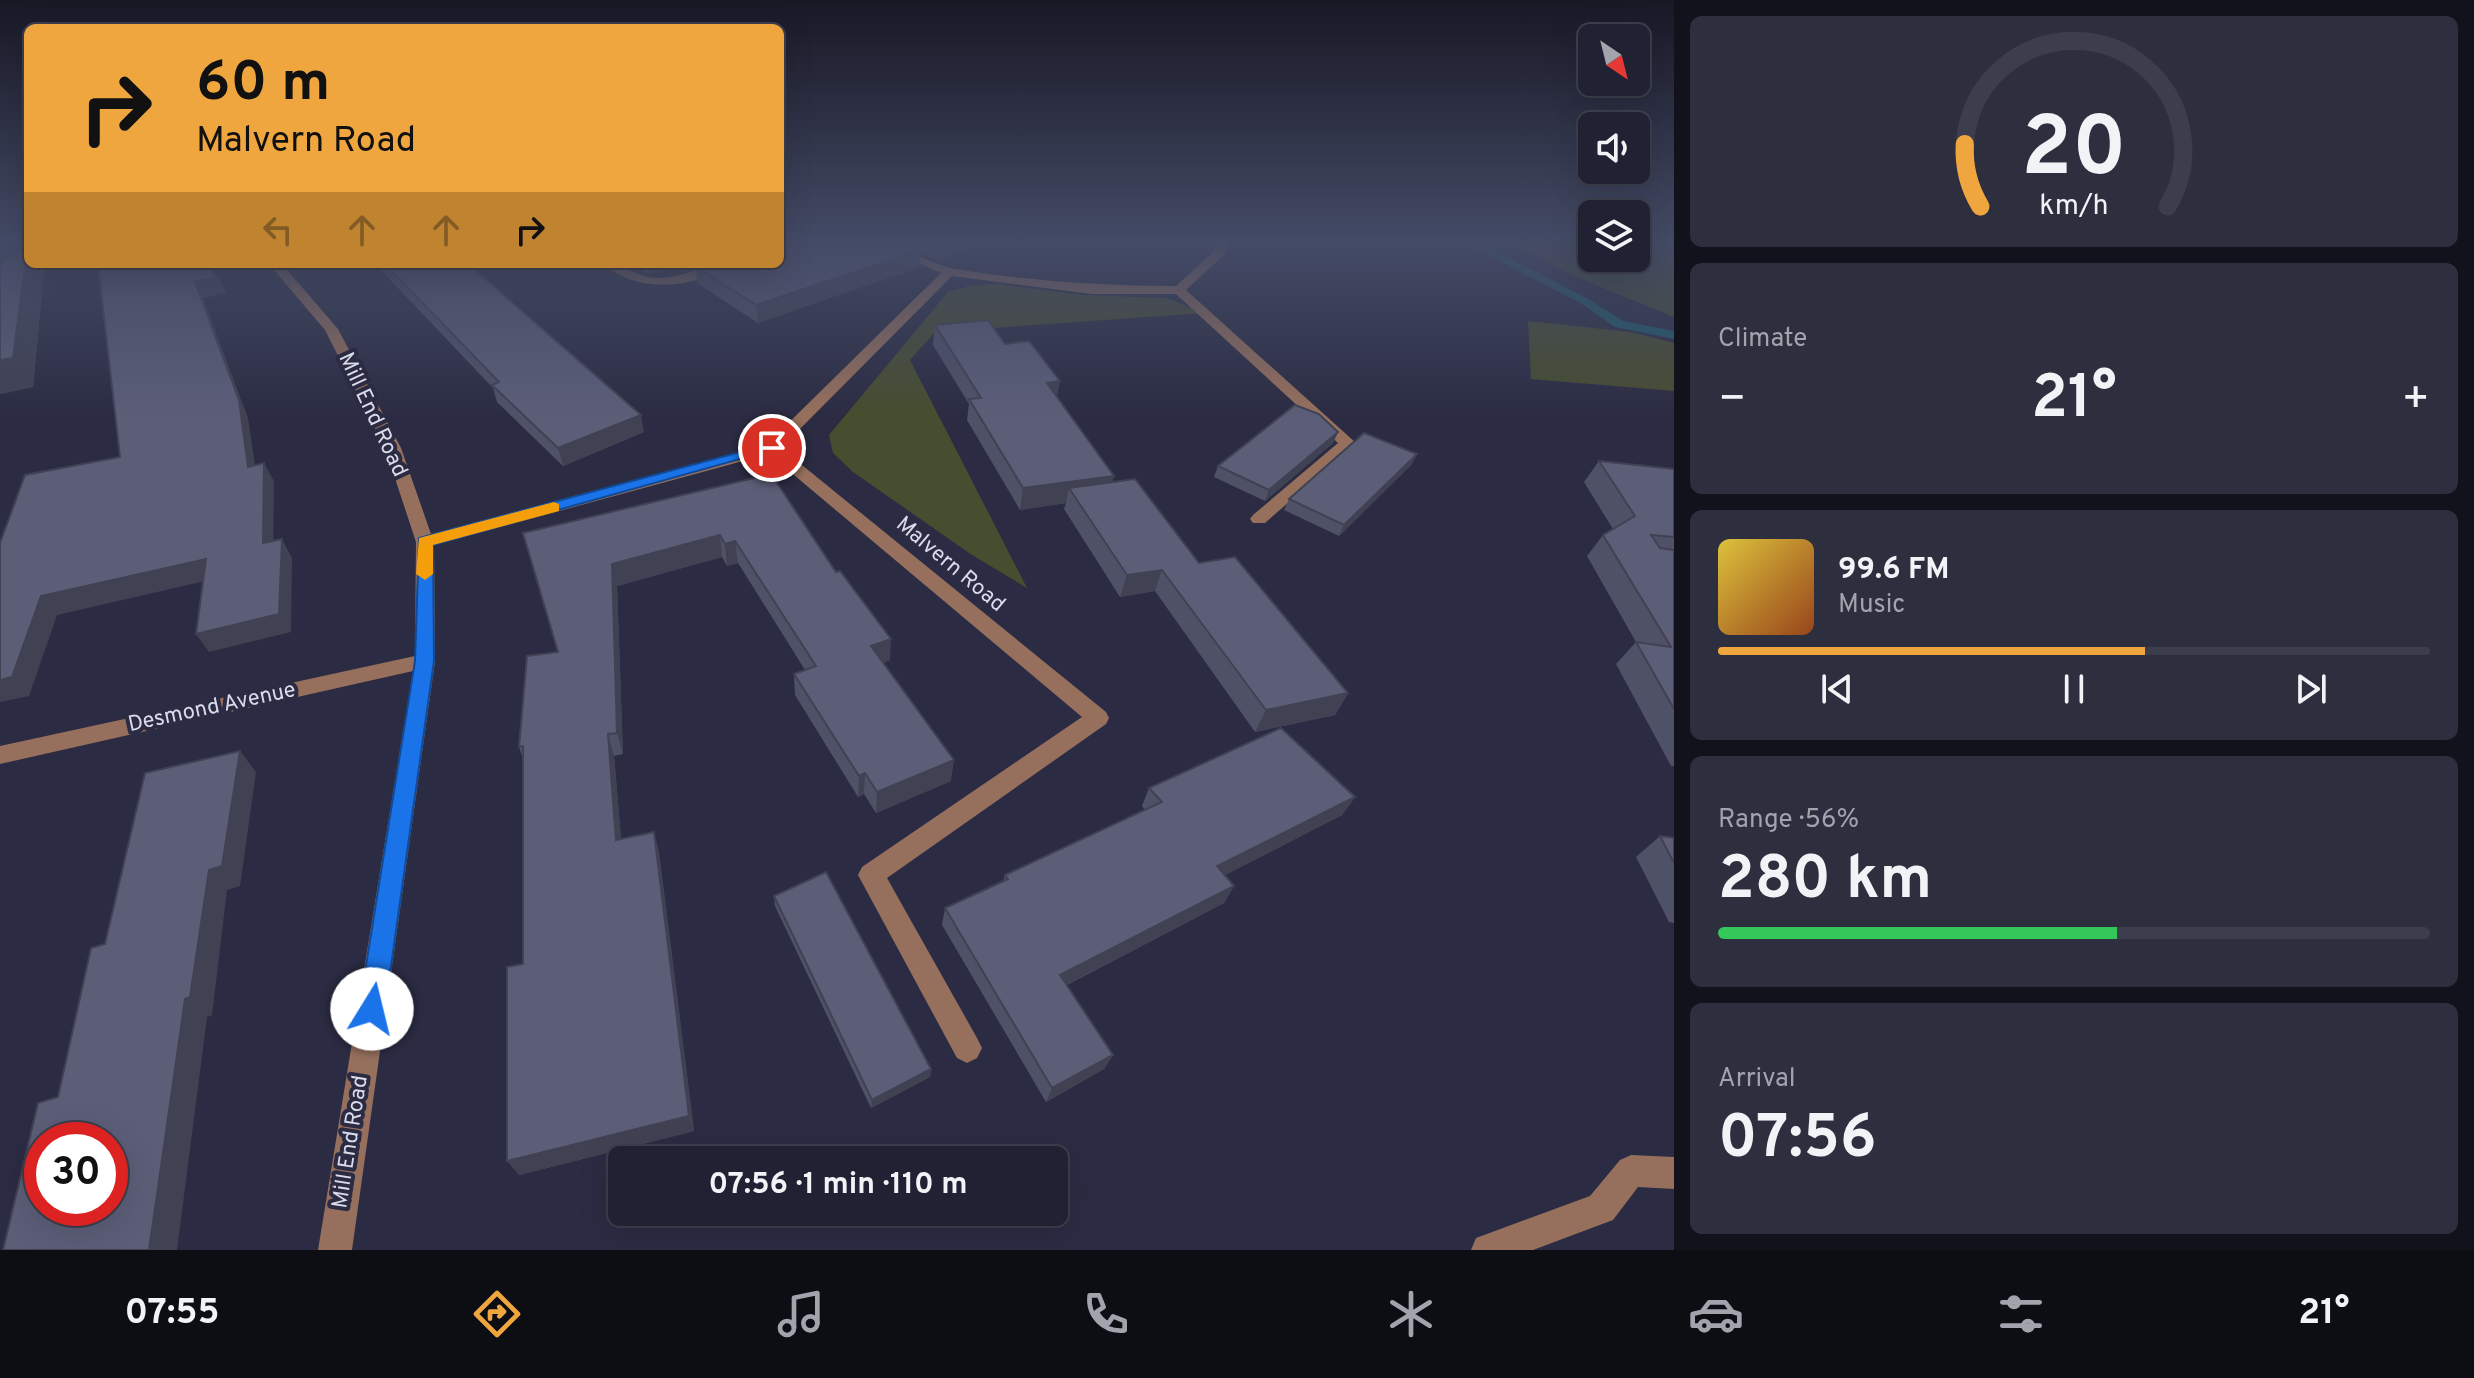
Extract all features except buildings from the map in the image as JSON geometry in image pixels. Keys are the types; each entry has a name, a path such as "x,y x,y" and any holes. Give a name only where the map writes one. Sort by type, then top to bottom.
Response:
{"street":[{"name":"Mill End Road","path":"305,299 331,329 393,448 425,542 425,661 335,1250"},
{"path":"425,542 772,448 922,299"},
{"path":"1189,299 1348,443 1259,519"},
{"name":"Malvern Road","path":"772,448 1098,718 871,875 967,1048"},
{"name":"Desmond Avenue","path":"0,755 425,661"},
{"path":"1488,1250 1601,1208 1631,1171 1674,1173"}],"green space":[{"path":"942,299 1169,299 1204,313 935,332 910,360 1027,588 972,555 853,472 833,453 829,435"},
{"path":"1631,299 1674,299 1674,317"},
{"path":"1528,321 1631,332 1674,343 1674,391 1531,379"}],"waterway":[{"path":"1581,299 1619,324 1674,335"}],"slow traffic":[{"path":"425,574 425,542 554,507"}],"route":[{"path":"372,1009 425,661 425,542 772,448"}]}
